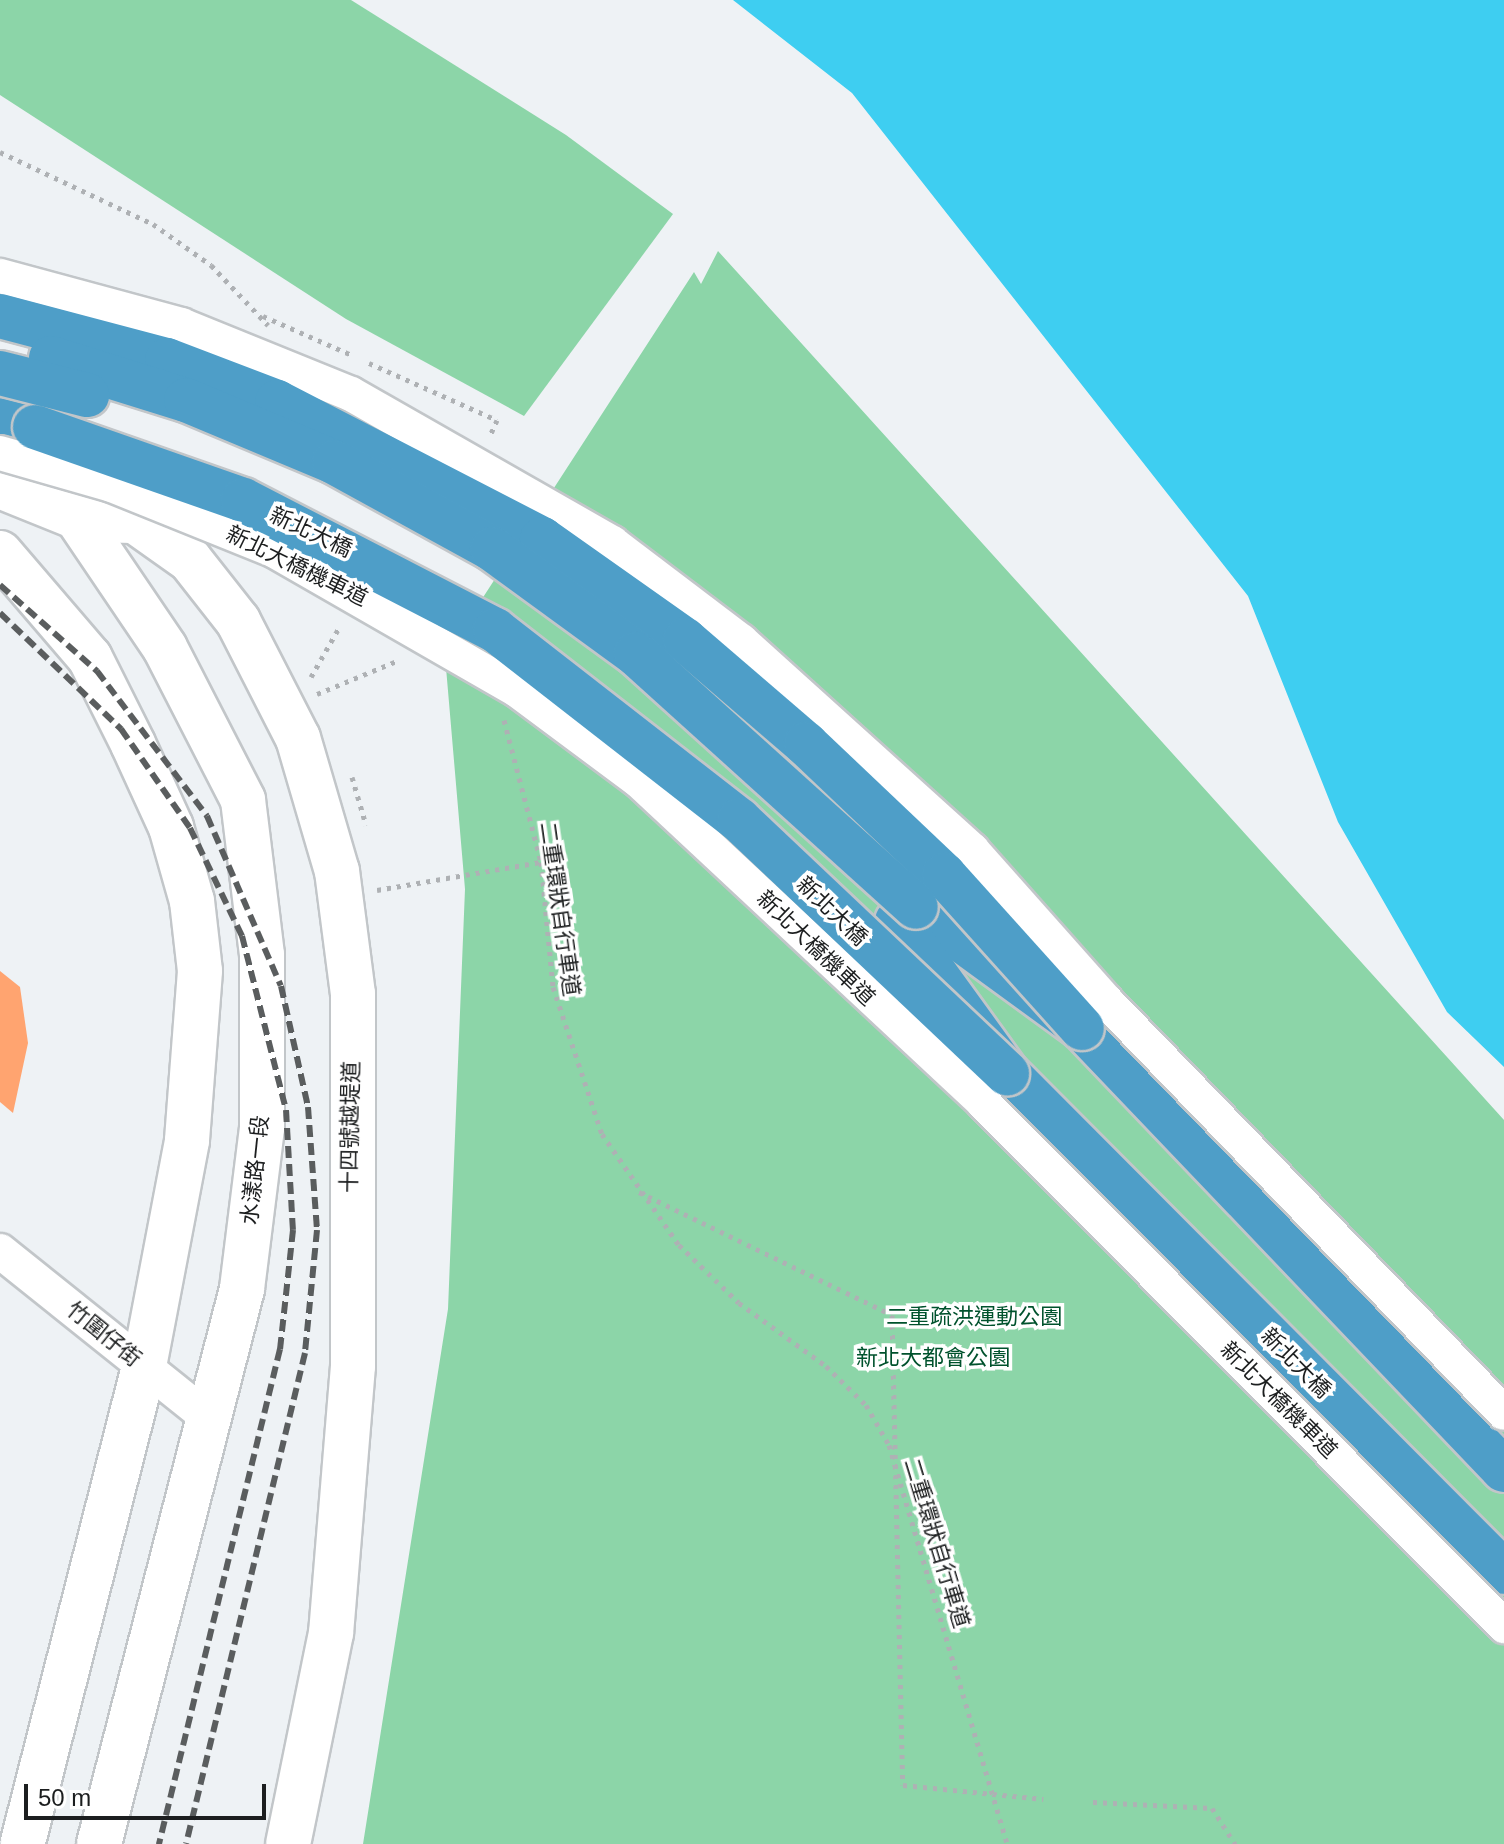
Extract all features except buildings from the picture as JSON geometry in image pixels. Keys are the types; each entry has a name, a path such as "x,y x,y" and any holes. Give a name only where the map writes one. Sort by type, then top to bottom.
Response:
{"highway":[{"path":"0,316 58,329 277,402 542,539 685,640 806,744 944,875 1082,1028 1504,1470"},
{"path":"0,345 186,400 334,462 492,549 636,654 916,907 1082,1028"},
{"path":"0,373 181,424 324,485 482,574 609,661 897,921 1007,1073"},
{"name":"新北大橋","path":"9,437 243,500 495,630 739,820 1007,1073 1504,1572"}],"street":[{"path":"0,276 181,325 351,394 612,543 718,623 972,850 1107,1002 1504,1413"},
{"name":"水漾路一段","path":"9,437 84,520 165,648 243,800 262,955 262,1128 242,1289 99,1844"},
{"name":"新北大橋機車道","path":"9,437 112,485 275,551 517,690 639,781 984,1103 1504,1626"},
{"path":"0,486 84,520"},
{"name":"十四號越堤道","path":"84,520 135,521 190,560 238,621 298,738 337,871 353,994 353,1366 331,1633 288,1844"},
{"path":"0,553 90,658 171,827 192,901 200,971 187,1141 144,1367 22,1844"},
{"name":"竹圍仔街","path":"0,1251 207,1417"}],"path":[{"path":"0,152 153,224 211,265 262,315 271,328"},
{"path":"262,315 497,420 485,448"},
{"path":"311,677 347,612"},
{"path":"317,694 412,654"},
{"name":"二重環狀自行車道","path":"500,709 541,862 553,987 573,1063 602,1134 638,1191 679,1245 739,1303 826,1366 866,1405 889,1445 1007,1844"},
{"path":"377,890 541,862"},
{"path":"638,1191 892,1315 889,1445 903,1785 1043,1799"},
{"path":"1093,1802 1212,1808 1235,1844"}],"green space":[{"path":"0,0 351,0 566,135 673,214 524,416 346,319 0,95"},
{"name":"二重疏洪運動公園","path":"718,251 1504,1120 1504,1844 363,1844 448,1309 465,889 445,656 694,272 701,284"}],"water":[{"path":"733,0 1504,0 1504,1067 1447,1012 1338,822 1248,596 852,93"}],"railway":[{"path":"0,585 97,671 207,816 281,986 308,1107 317,1230 305,1353 186,1844"},
{"path":"0,613 121,729 190,828 242,936 286,1110 293,1230 280,1349 159,1844"}],"park label":[{"name":"新北大都會公園","path":"933,1358"}]}
